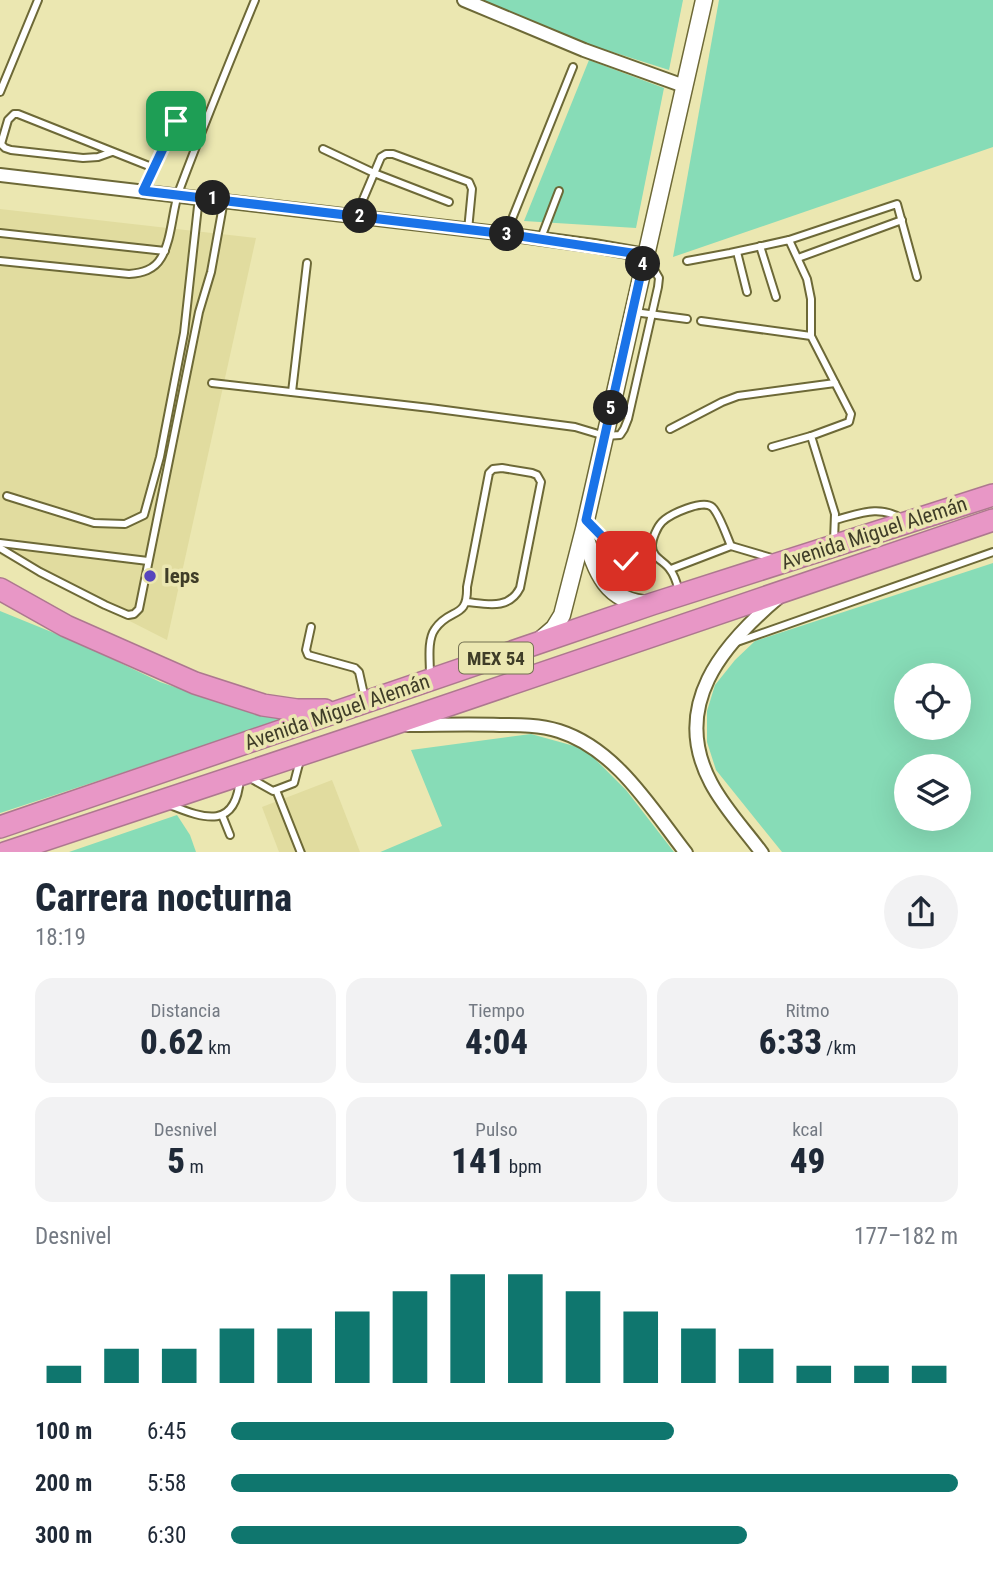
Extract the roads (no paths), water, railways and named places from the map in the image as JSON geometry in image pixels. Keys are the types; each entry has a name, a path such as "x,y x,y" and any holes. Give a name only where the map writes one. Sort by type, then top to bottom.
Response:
{"highway":[{"name":"Avenida Miguel Alemán","path":"0,827 652,604 993,495"},
{"name":"Avenida Miguel Alemán","path":"5,852 390,725 993,520"},
{"path":"0,589 66,625 185,679 244,700 297,710 357,706"},
{"path":"0,605 34,619 66,625"},
{"path":"46,852 71,842 98,820"}],"main road":[{"path":"530,646 548,634 562,615 585,525 704,0"},
{"path":"585,525 595,567 605,583 620,596 635,603 652,604"}],"street":[{"path":"464,0 584,50 684,86"},
{"path":"0,174 541,238 645,255"},
{"path":"762,852 711,783 696,737 697,712 709,674 758,616 787,591"},
{"path":"390,725 528,725 559,731 582,741 611,762 633,785 686,852"}],"lane":[{"path":"0,92 38,0"},
{"path":"0,261 129,274 140,273 157,264 165,251 178,195 255,0"},
{"path":"506,234 573,68"},
{"path":"112,152 83,158 11,150 1,144 8,120 18,114 154,168"},
{"path":"143,191 176,121"},
{"path":"323,149 374,173 449,202"},
{"path":"356,216 381,157 393,154 469,182 472,189 468,230"},
{"path":"541,238 559,191"},
{"path":"7,496 94,523 125,524 144,515 160,457 184,333 199,197"},
{"path":"0,548 40,572 128,615 139,609 224,200"},
{"path":"687,261 789,240 897,204 917,277"},
{"path":"798,258 902,220"},
{"path":"0,233 165,251"},
{"path":"772,447 811,436 851,419 851,414 811,336 811,299 807,279 789,240"},
{"path":"761,246 776,297"},
{"path":"737,252 747,292"},
{"path":"212,383 575,427 605,436 620,435 628,419 659,278 645,255"},
{"path":"292,392 307,262"},
{"path":"633,312 687,319"},
{"path":"701,321 811,336"},
{"path":"670,429 738,396 835,383"},
{"path":"811,436 833,507 833,546"},
{"path":"430,680 433,633 448,616 462,610 467,602 467,587 489,473 502,468 537,475 541,482 517,594 505,603 467,602"},
{"path":"681,595 671,569 654,555 652,545 660,523 673,514 704,504 713,508 731,546"},
{"path":"835,520 877,510 893,514 906,523"},
{"path":"585,525 626,561"},
{"path":"0,543 148,561"},
{"path":"671,569 731,546 785,562"},
{"path":"732,644 993,552"},
{"path":"595,567 654,555"},
{"path":"311,627 307,653 311,657 351,666 359,672 357,706"},
{"path":"158,801 194,815 213,818 222,815 238,796 241,773 272,791 276,790 294,783 302,753"},
{"path":"276,790 301,852"},
{"path":"222,815 230,835"}],"place":[{"name":"Ieps","path":"150,576"}]}
